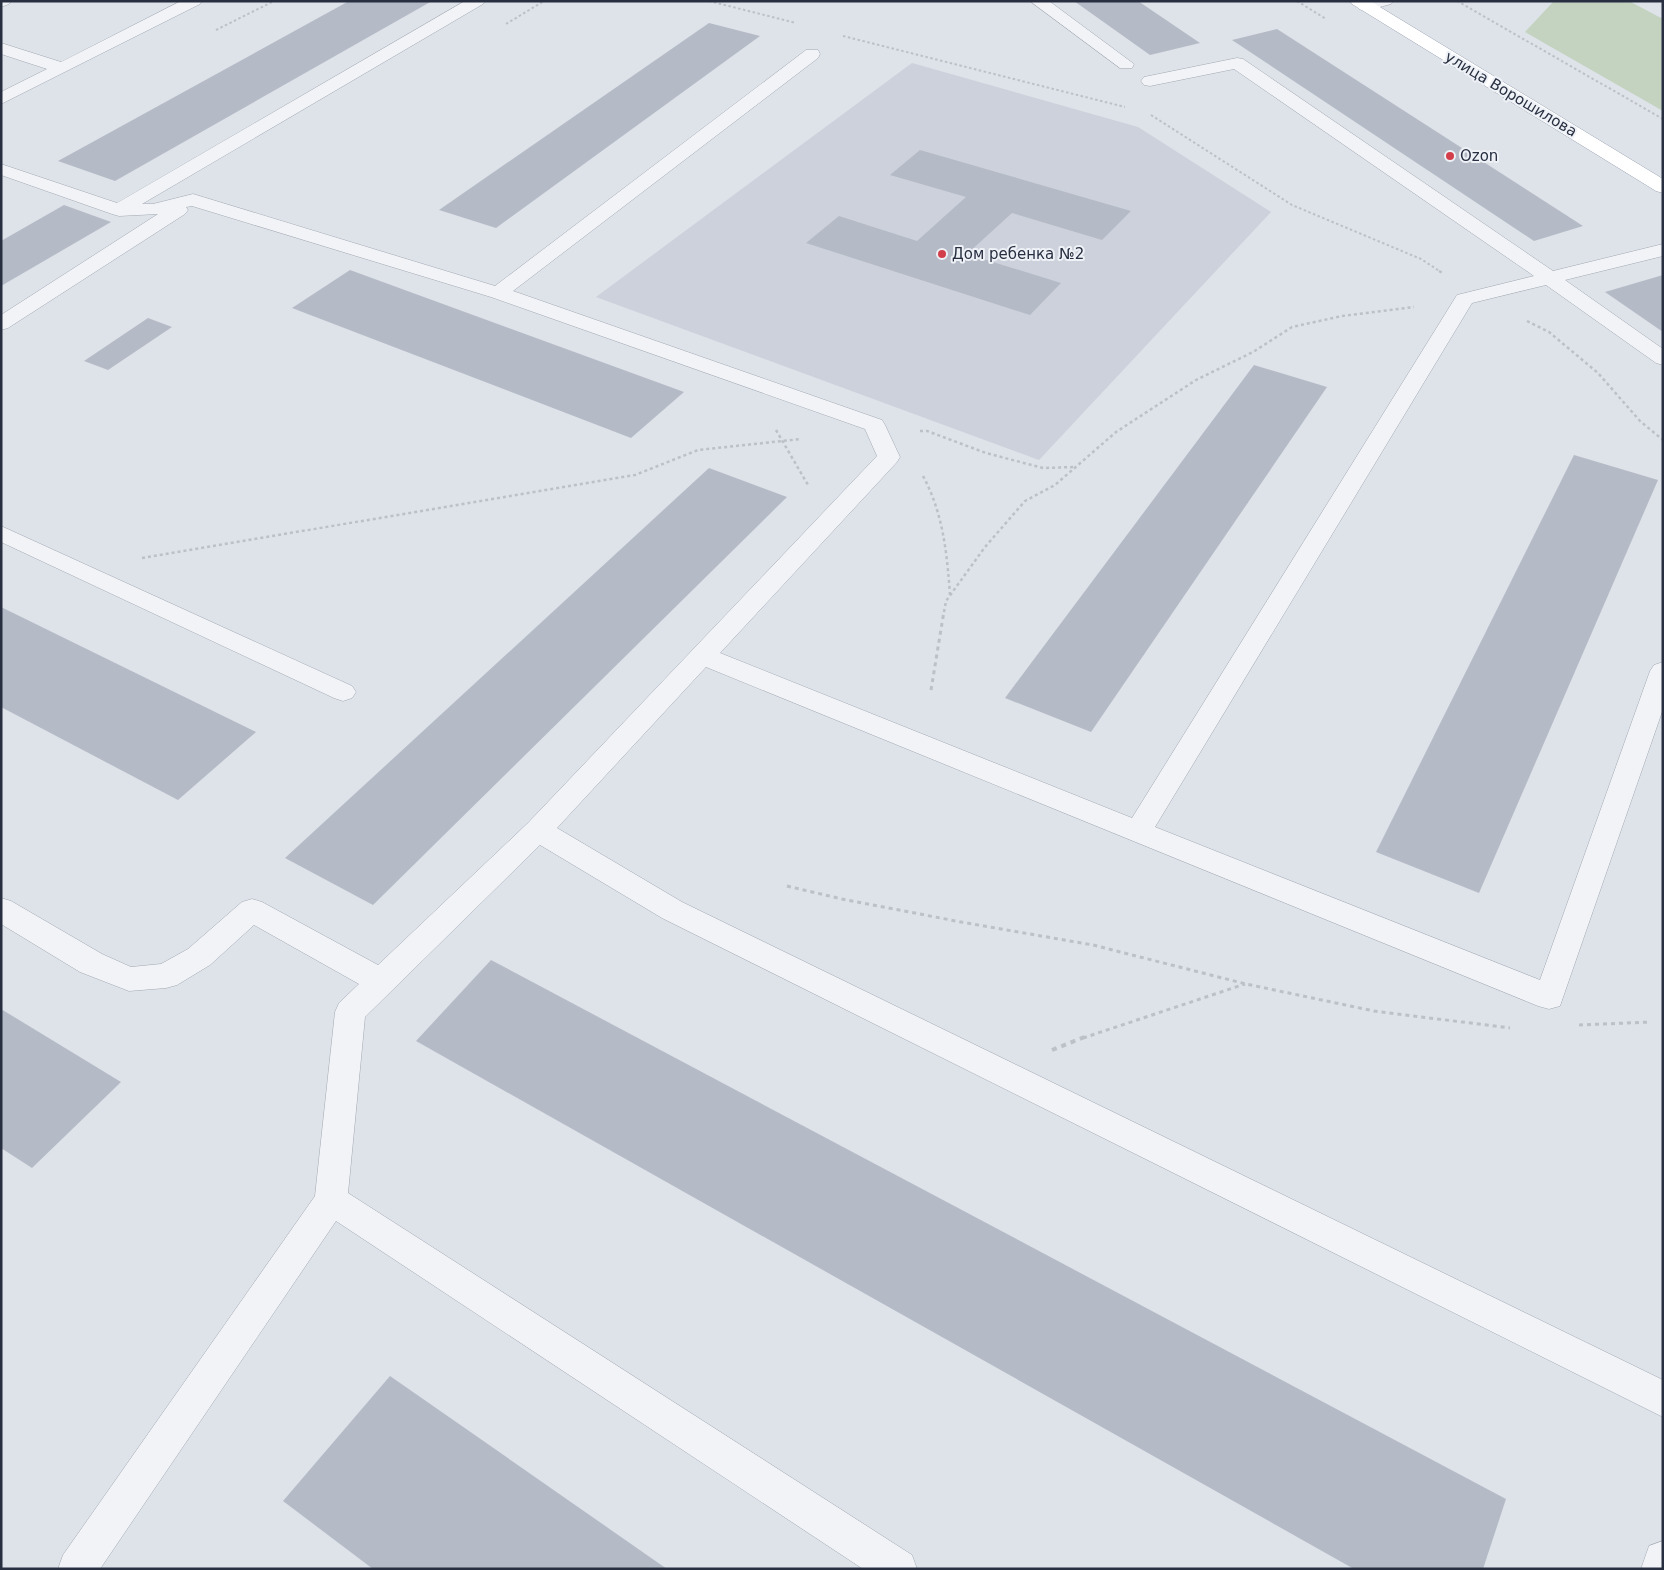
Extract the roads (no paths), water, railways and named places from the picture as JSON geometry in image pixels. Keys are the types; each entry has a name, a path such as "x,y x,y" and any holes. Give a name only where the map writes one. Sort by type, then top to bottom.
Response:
{"main road":[{"name":"улица Ворошилова","path":"1362,3 1663,187"}],"street":[{"path":"1,99 194,1"},
{"path":"119,210 477,1"},
{"path":"1038,1 1126,64"},
{"path":"1362,3 1385,1"},
{"path":"1,48 62,68"},
{"path":"498,292 812,54"},
{"path":"1150,81 1237,63 1663,359"},
{"path":"1,169 119,210 154,210 192,200 498,292 874,425 881,431 889,457 538,830 350,1012 331,1200 76,1569"},
{"path":"1,324 192,200"},
{"path":"1138,832 1470,298 1663,250"},
{"path":"1,532 343,692"},
{"path":"703,656 1549,997 1663,671"},
{"path":"538,830 672,910 1663,1399"},
{"path":"1,909 91,963 129,979 166,976 199,957 252,910 382,982"},
{"path":"331,1200 898,1569"},
{"path":"1660,1569 1663,1560"}],"place":[{"name":"Ozon","path":"1450,156"},
{"name":"Дом ребенка №2","path":"942,254"}]}
